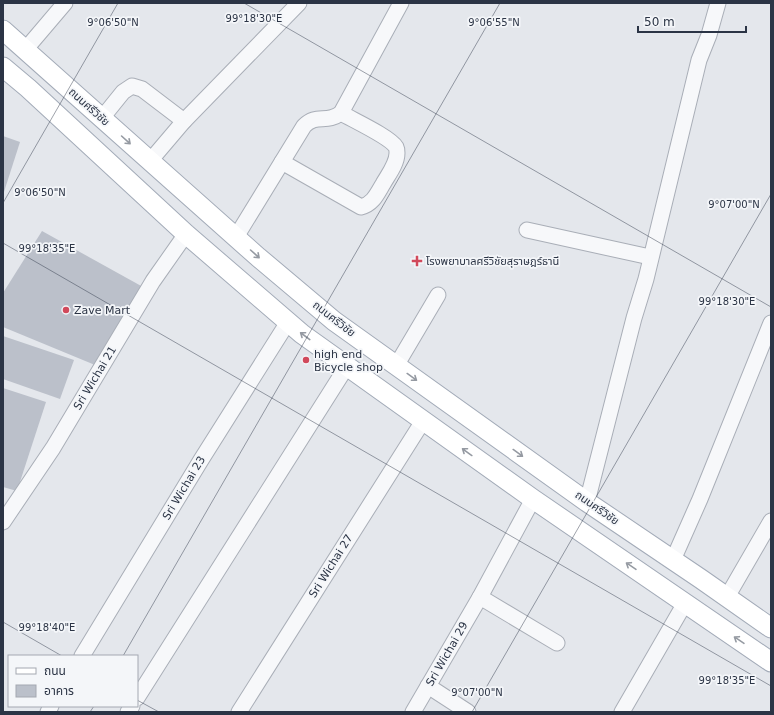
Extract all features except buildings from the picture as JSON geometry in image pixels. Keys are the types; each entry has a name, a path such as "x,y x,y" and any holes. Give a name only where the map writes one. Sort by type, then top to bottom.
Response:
{"main road":[{"name":"ถนนศรีวิชัย","path":"3,30 236,237 334,321 587,502 674,560 771,628"},
{"path":"28,88 23,74 26,68 31,64 38,64 45,67"},
{"path":"3,67 28,88 186,234 302,334 533,499 771,662"},
{"path":"685,603 701,579"}],"street":[{"path":"26,50 65,3"},
{"path":"150,161 184,121 299,3"},
{"path":"236,237 304,126 309,121 316,119 330,119 341,113 402,3"},
{"path":"587,502 634,318 646,279 698,60 709,35 718,3"},
{"path":"102,118 123,92 132,86 142,89 184,121"},
{"path":"282,162 361,207 367,206 373,200 397,158 396,147 387,140 341,113"},
{"path":"527,230 650,257"},
{"name":"Sri Wichai 21","path":"3,522 53,448 153,281 186,234"},
{"path":"396,366 438,295"},
{"name":"Sri Wichai 23","path":"83,655 201,460 288,322"},
{"path":"674,560 771,323"},
{"path":"138,696 347,366"},
{"name":"Sri Wichai 27","path":"239,712 423,421"},
{"name":"Sri Wichai 29","path":"413,712 480,597 533,499"},
{"path":"727,597 771,522"},
{"path":"480,597 557,643"},
{"path":"622,712 685,603"},
{"path":"428,686 468,712"}],"place":[{"name":"โรงพยาบาลศรีวิชัยสุราษฎร์ธานี","path":"417,261"},
{"name":"Zave Mart","path":"66,310"},
{"name":"high end Bicycle shop","path":"306,360"}]}
